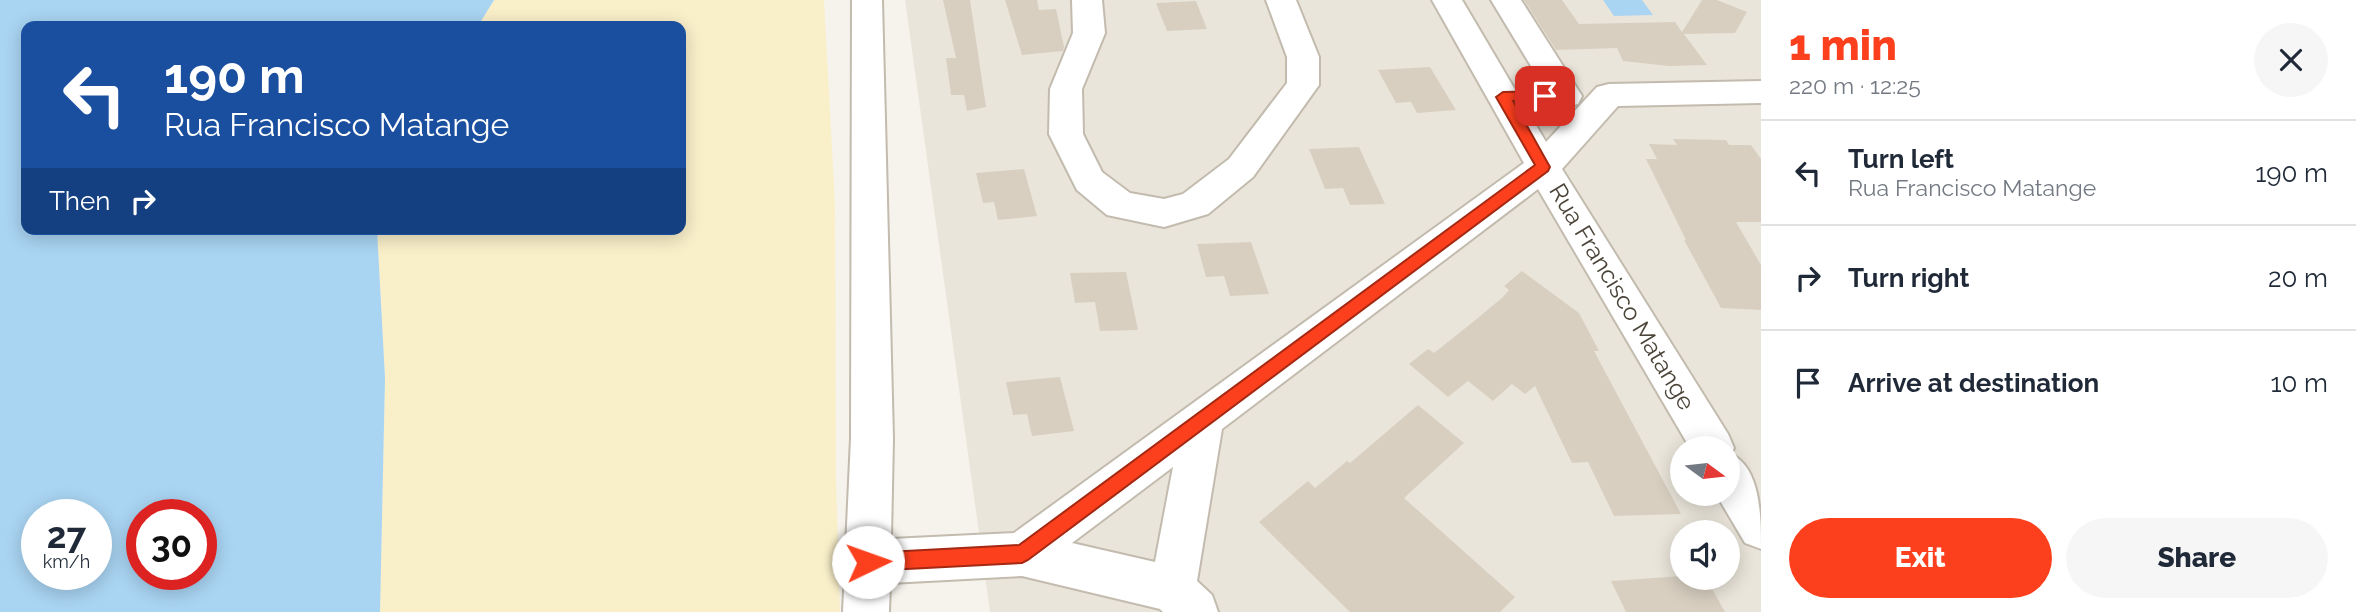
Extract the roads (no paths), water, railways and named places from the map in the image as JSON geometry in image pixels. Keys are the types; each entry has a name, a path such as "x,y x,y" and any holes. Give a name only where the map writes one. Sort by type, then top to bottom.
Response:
{"street":[{"path":"866,612 872,438 867,0"},
{"path":"1087,0 1089,33 1066,89 1066,134 1089,181 1120,205 1164,213 1195,204 1241,168 1303,85 1303,57 1281,0"},
{"name":"Rua Francisco Matange","path":"1447,0 1543,167 1706,436"},
{"path":"1506,0 1566,96"},
{"path":"1503,97 1761,92"},
{"path":"1022,554 1543,167 1609,95"},
{"path":"868,562 1022,554 1184,600 1203,419"},
{"path":"1740,493 1761,528"}],"water":[{"path":"0,0 494,0 481,21 21,21 21,235 377,235 385,378 380,612 0,612"},
{"path":"1603,0 1642,0 1653,15 1614,16"}]}
